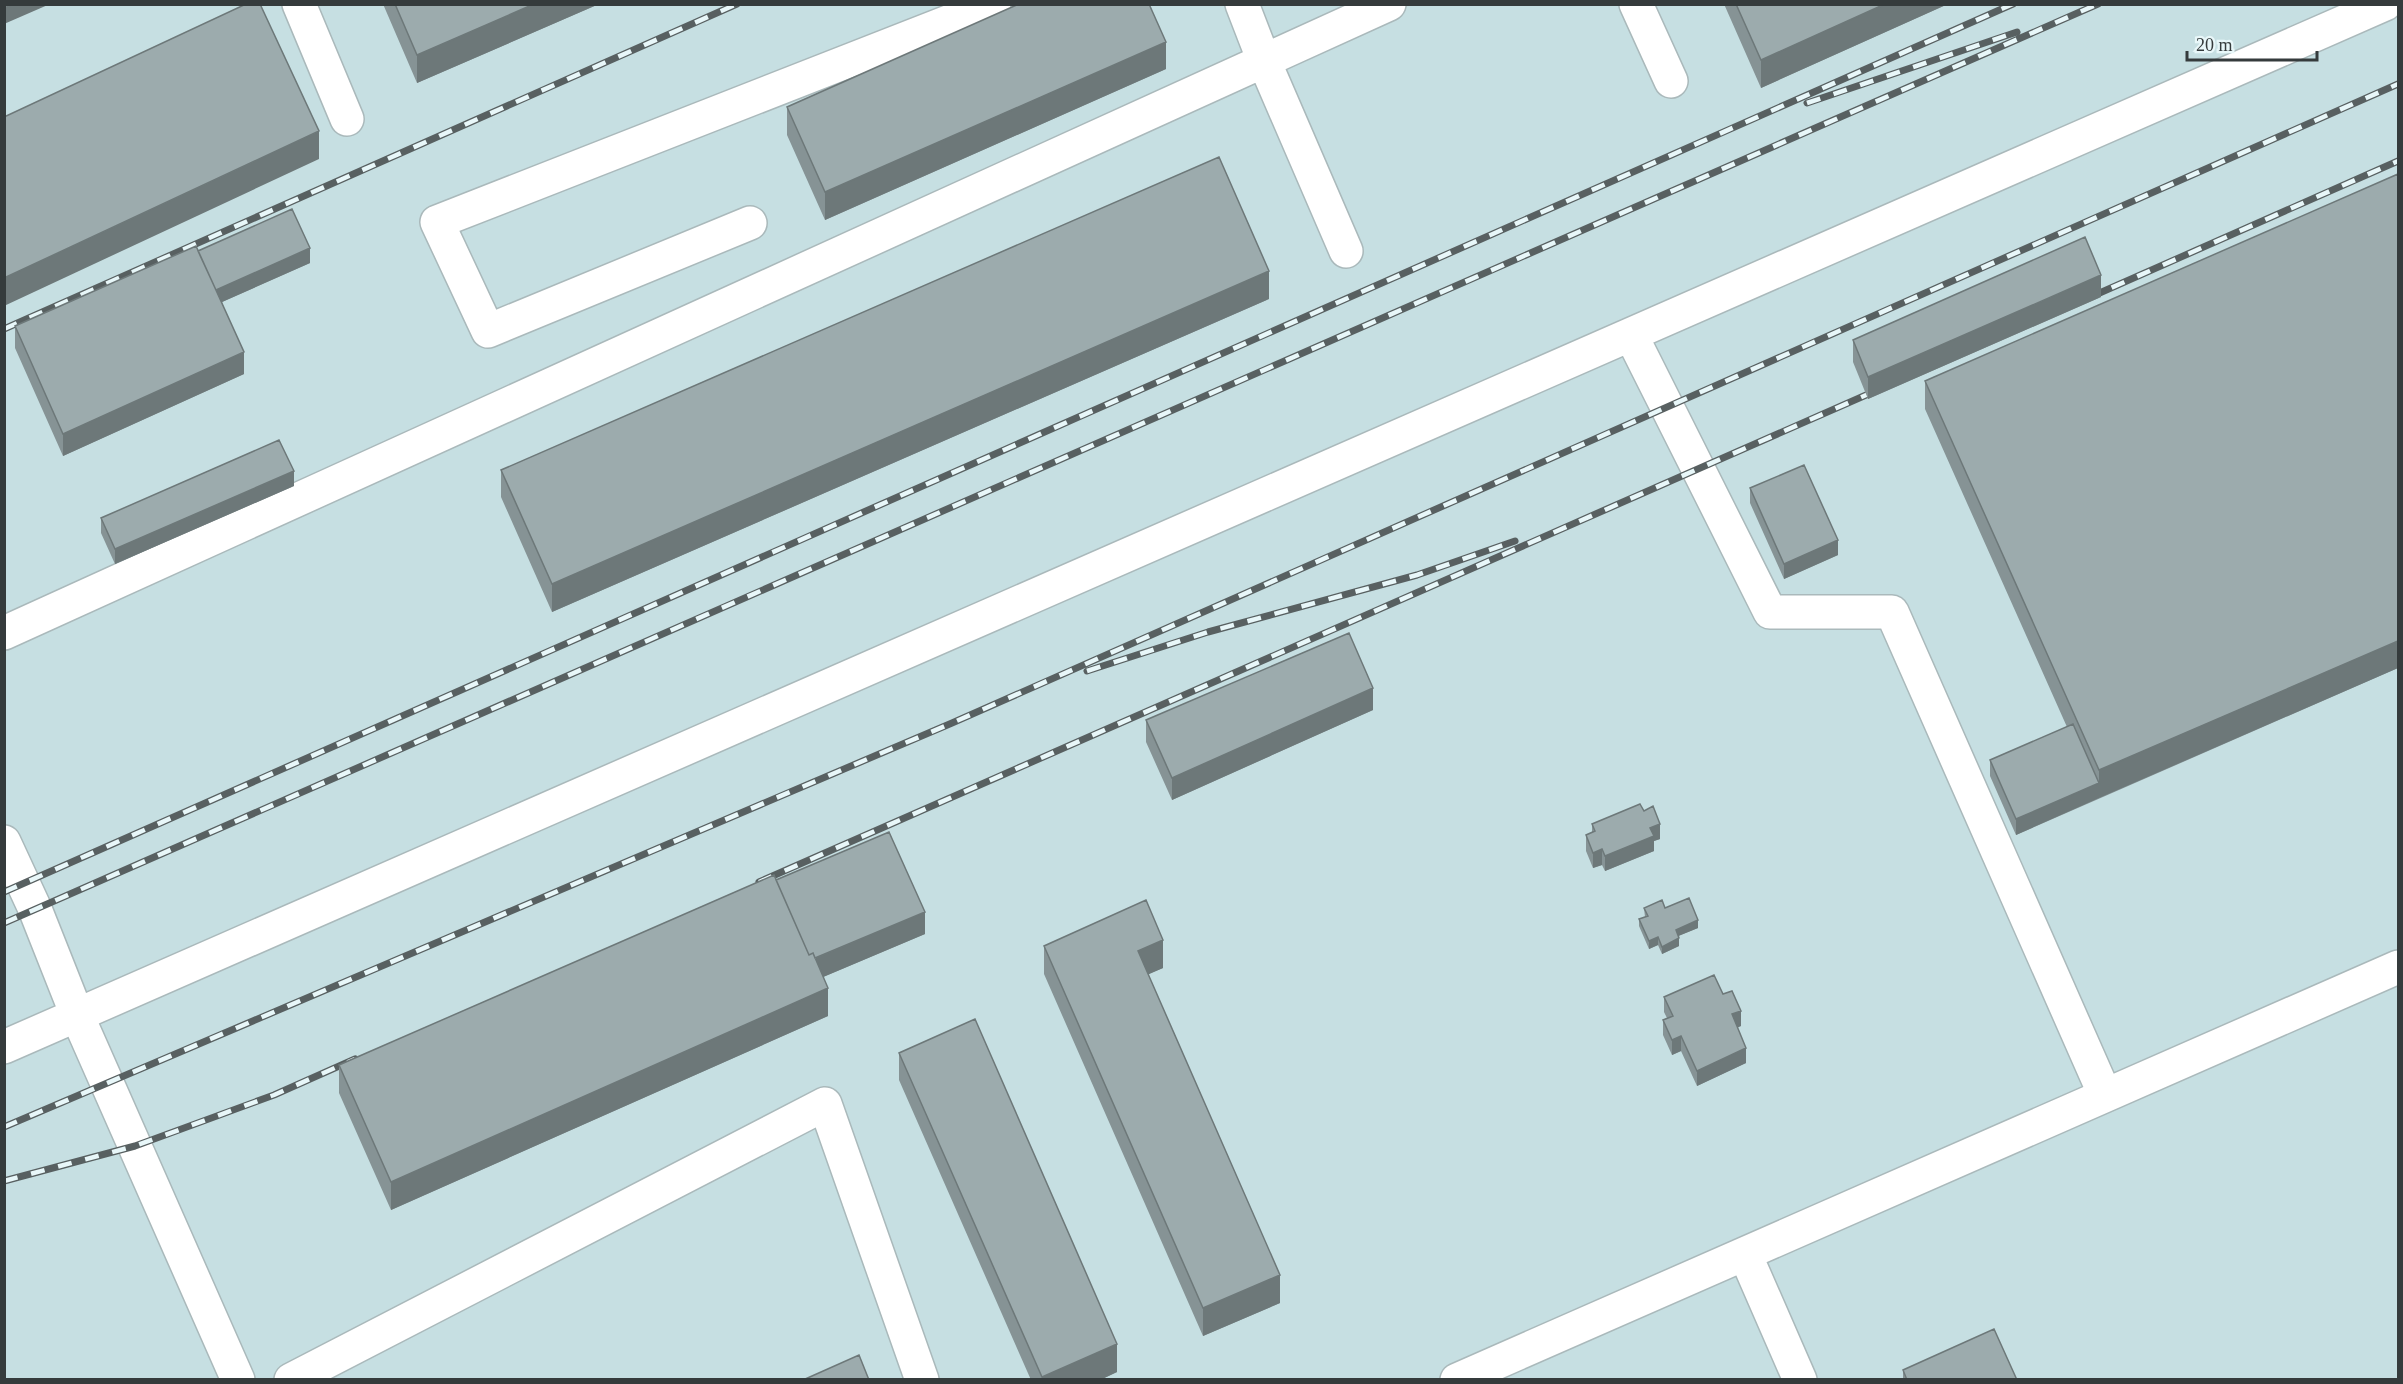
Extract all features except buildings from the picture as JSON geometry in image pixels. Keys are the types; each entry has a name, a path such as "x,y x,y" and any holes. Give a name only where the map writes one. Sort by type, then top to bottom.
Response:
{"lane":[{"path":"299,4 347,119"},
{"path":"750,223 488,331 437,222 994,4"},
{"path":"1242,4 1264,61 1346,251"},
{"path":"4,633 1389,4"},
{"path":"1636,4 1671,81"},
{"path":"4,1047 2385,4"},
{"path":"1631,335 1770,612 1892,612 2105,1095"},
{"path":"4,842 35,909 77,1015 238,1380"},
{"path":"1458,1380 2398,967"},
{"path":"291,1380 825,1104 922,1380"},
{"path":"1745,1254 1800,1380"}],"shaded area":[{"path":"5,5 2398,5 2398,1379 5,1379"}],"railway":[{"path":"4,329 737,4"},
{"path":"4,892 2013,4"},
{"path":"4,923 2098,4"},
{"path":"1807,103 2017,32"},
{"path":"4,1127 952,723 2398,84"},
{"path":"2086,299 2398,161"},
{"path":"759,882 1882,388"},
{"path":"1087,671 1208,632 1417,575 1515,541"},
{"path":"4,1181 135,1146 274,1095 355,1059"}]}
